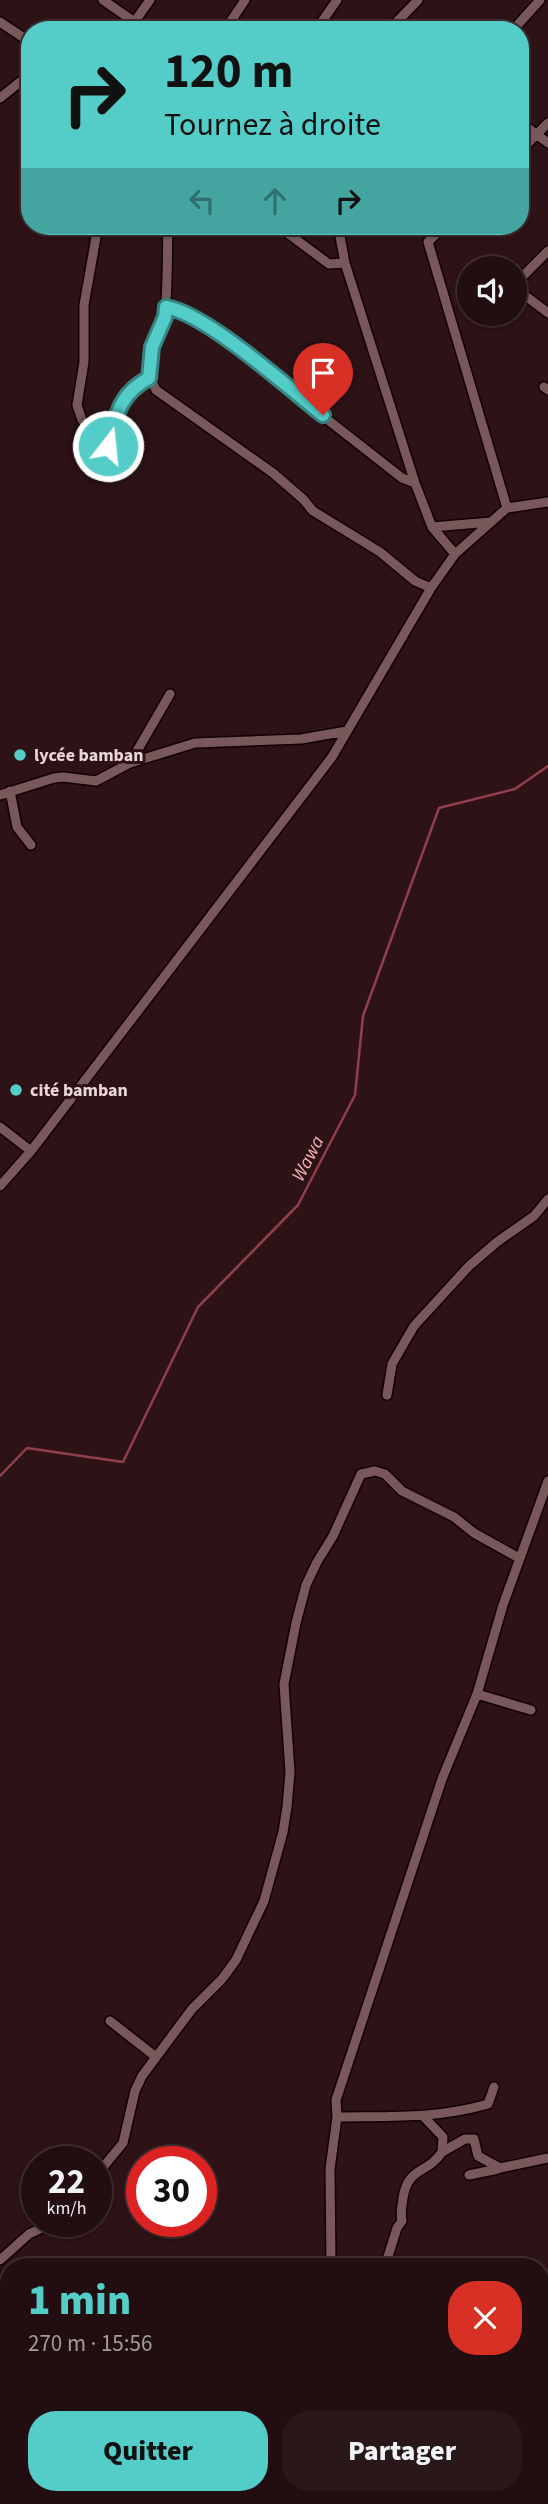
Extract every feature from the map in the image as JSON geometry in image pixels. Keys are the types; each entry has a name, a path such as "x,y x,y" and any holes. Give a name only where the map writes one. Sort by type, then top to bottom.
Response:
{"street":[{"path":"103,0 135,21 150,0"},
{"path":"231,21 245,0"},
{"path":"322,21 337,0"},
{"path":"400,21 418,0"},
{"path":"521,21 540,0"},
{"path":"0,22 21,36"},
{"path":"0,98 21,81"},
{"path":"529,142 548,123"},
{"path":"529,129 548,143"},
{"path":"96,235 84,305 84,362 77,405 82,420 108,446 119,409 134,386 149,378"},
{"path":"168,235 165,317 152,347 149,378 156,390 273,473 303,499 313,512 380,552 415,581 431,588"},
{"path":"290,235 329,264 345,263"},
{"path":"340,235 345,263 415,483 432,527 455,554"},
{"path":"435,235 428,242 507,508"},
{"path":"527,273 548,251"},
{"path":"527,296 548,313"},
{"path":"166,307 180,309 208,326 402,478 415,483"},
{"path":"0,1186 31,1151 324,768 431,588 455,554 507,508 548,502"},
{"path":"432,527 491,522"},
{"path":"130,762 170,694"},
{"path":"0,795 54,778 96,781 130,762 195,743 301,739 347,731"},
{"path":"10,792 17,827 31,845"},
{"path":"0,1128 31,1151"},
{"path":"387,1395 392,1364 414,1326 470,1266 497,1242 534,1216 548,1199"},
{"path":"112,2158 123,2143 135,2091 156,2057 192,2009 222,1979 236,1960 270,1885 287,1807 290,1772 284,1684 296,1623 306,1585 333,1536 361,1474 375,1471 385,1474 402,1491 454,1517 474,1532 520,1558"},
{"path":"331,2258 330,2169 337,2117 336,2100 442,1779 477,1694 503,1605 548,1481"},
{"path":"477,1694 531,1710"},
{"path":"110,2021 156,2057"},
{"path":"337,2117 424,2117 464,2111 488,2104 494,2087"},
{"path":"424,2117 443,2137 442,2152"},
{"path":"388,2258 397,2228 402,2221 400,2210 407,2182 412,2175 424,2169 442,2152 465,2139 474,2139 478,2156 500,2168"},
{"path":"469,2175 548,2158"},
{"path":"2,2258 26,2237"}],"waterway":[{"name":"Wawa","path":"0,1476 27,1448 123,1462 198,1307 298,1205 355,1095 363,1016 439,808 515,789 548,766"}],"place":[{"name":"lycée bamban","path":"20,755"},
{"name":"cité bamban","path":"16,1090"}],"route":[{"path":"108,446 119,409 134,386 149,378 152,347 165,317 166,307 180,309 208,326 323,415"}]}
